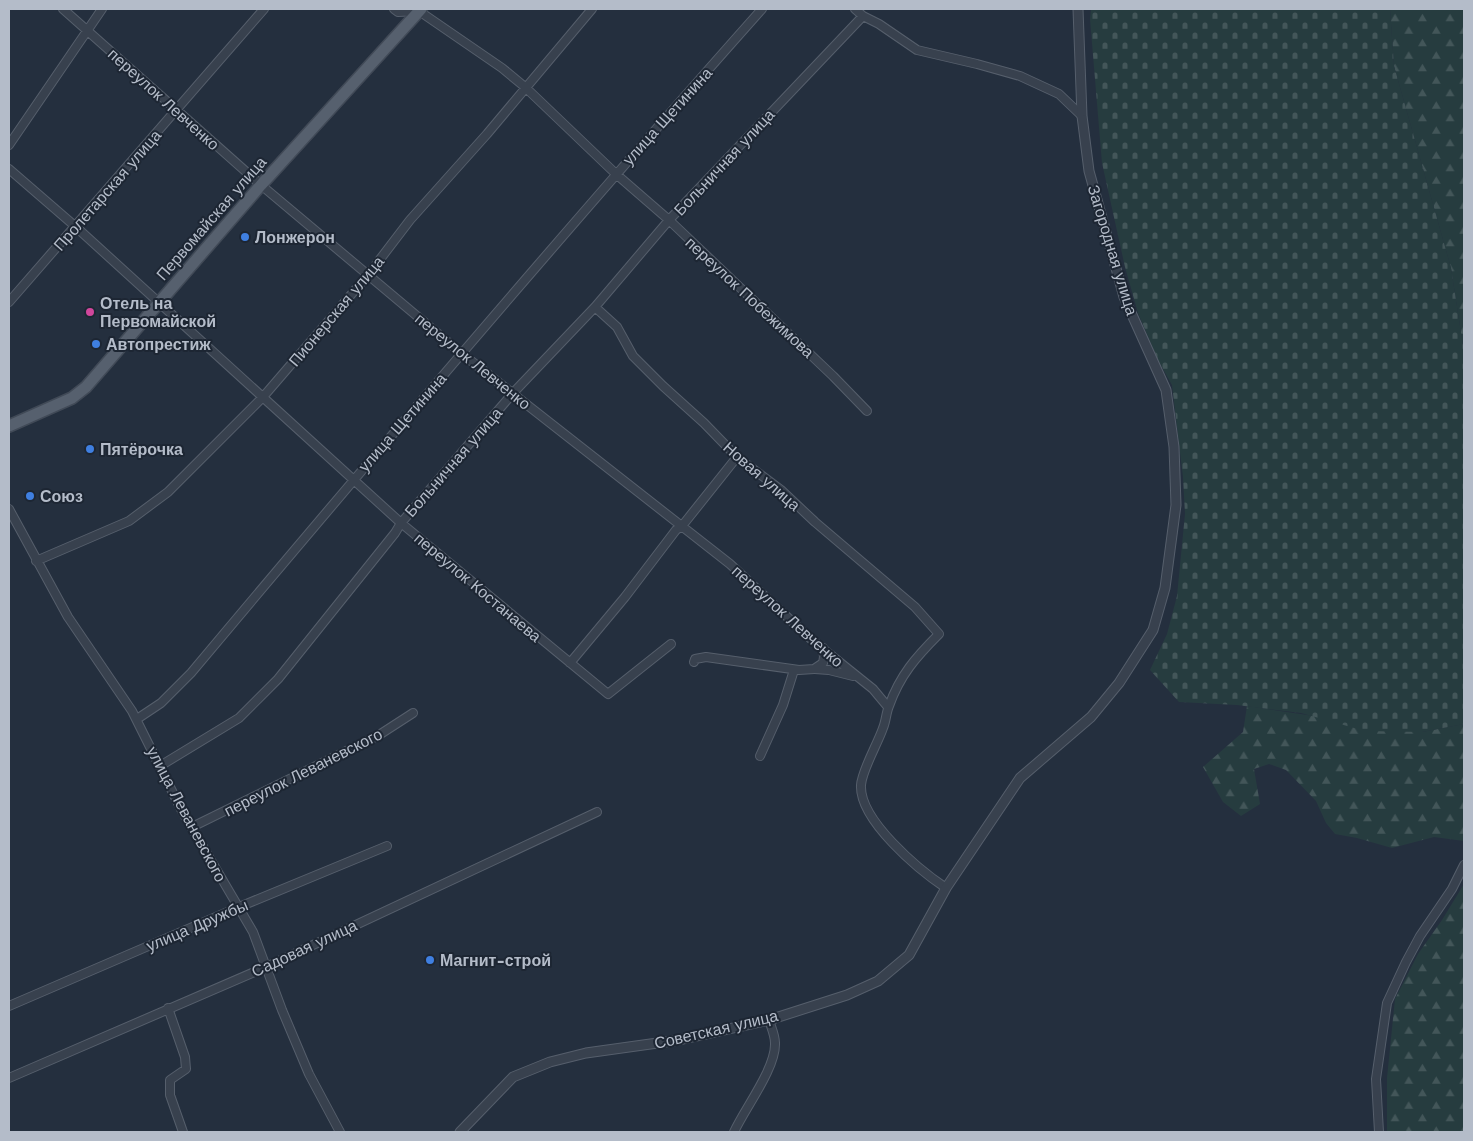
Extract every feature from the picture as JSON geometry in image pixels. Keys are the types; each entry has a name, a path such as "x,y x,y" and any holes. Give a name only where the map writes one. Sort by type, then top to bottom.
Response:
{"main road":[{"name":"Первомайская улица","path":"9,426 72,398 86,387 261,185 420,10"}],"street":[{"name":"переулок Левченко","path":"63,9 261,185 368,276 461,353 730,564 822,648 873,689 888,707"},
{"path":"9,145 102,9"},
{"name":"Пролетарская улица","path":"9,302 264,9"},
{"name":"переулок Побежимова","path":"394,9 398,12 420,10 502,68 525,87 616,174 669,220 833,376 867,411"},
{"name":"Пионерская улица","path":"36,560 129,521 168,492 263,397 368,276 410,220 487,134 592,9"},
{"name":"улица Щетинина","path":"137,719 161,703 191,673 461,353 762,9"},
{"path":"855,9 917,50 1020,76 1058,94 1082,116"},
{"name":"Загородная улица","path":"946,888 1020,778 1091,717 1119,683 1154,630 1165,588 1176,506 1174,447 1166,390 1124,297 1089,171 1082,116 1078,9"},
{"name":"Больничная улица","path":"160,766 239,718 278,679 377,556 401,523 513,393 596,307 669,220 863,16"},
{"name":"переулок Костанаева","path":"9,169 76,227 401,523 608,694 671,644"},
{"name":"Новая улица","path":"596,307 617,328 633,356 704,423 737,458 781,490 815,522 915,607 939,634 903,675 888,707"},
{"path":"570,663 625,597 676,530 682,526 737,458"},
{"name":"улица Леваневского","path":"9,509 68,617 112,679 137,719 192,828 253,932 282,1010 309,1074 340,1132"},
{"path":"814,669 823,663 822,648"},
{"path":"694,662 699,658 712,658 794,670 830,670 858,677"},
{"path":"760,756 783,705 794,670"},
{"path":"888,707 885,723 861,785 864,805 876,824 906,855 928,876 946,888"},
{"name":"переулок Леваневского","path":"192,828 379,735 413,713"},
{"name":"Садовая улица","path":"9,1078 266,967 596,812"},
{"name":"улица Дружбы","path":"9,1006 239,907 387,846"},
{"path":"1379,1132 1376,1079 1387,1003 1420,936 1452,890 1464,865"},
{"name":"Советская улица","path":"463,1131 513,1077 550,1062 586,1053 679,1040 769,1020 847,995 878,981 908,955 946,888"},
{"path":"168,1008 186,1058 186,1069 170,1080 170,1095 183,1132"},
{"path":"734,1132 760,1086 773,1057 775,1043 769,1020"}],"green space":[{"path":"1091,9 1390,9 1394,66 1451,268 1464,352 1464,724 1422,732 1365,731 1301,713 1237,705 1179,702 1150,670 1167,634 1177,596 1185,514 1183,477 1172,385 1158,360 1138,313 1125,267 1102,163 1090,19"},
{"path":"1390,9 1464,9 1464,352 1451,268 1394,66"},
{"path":"1247,706 1422,732 1464,724 1464,841 1434,837 1392,848 1335,834 1326,823 1316,801 1286,770 1269,764 1254,769 1260,804 1241,816 1223,802 1203,767 1243,732"},
{"path":"1464,884 1464,1132 1387,1132 1387,1078 1395,999 1418,954"}],"place":[{"name":"Лонжерон","path":"245,237"},
{"name":"Отель на Первомайской","path":"90,312"},
{"name":"Автопрестиж","path":"96,344"},
{"name":"Пятёрочка","path":"90,449"},
{"name":"Союз","path":"30,496"},
{"name":"Магнит-строй","path":"430,960"}]}
